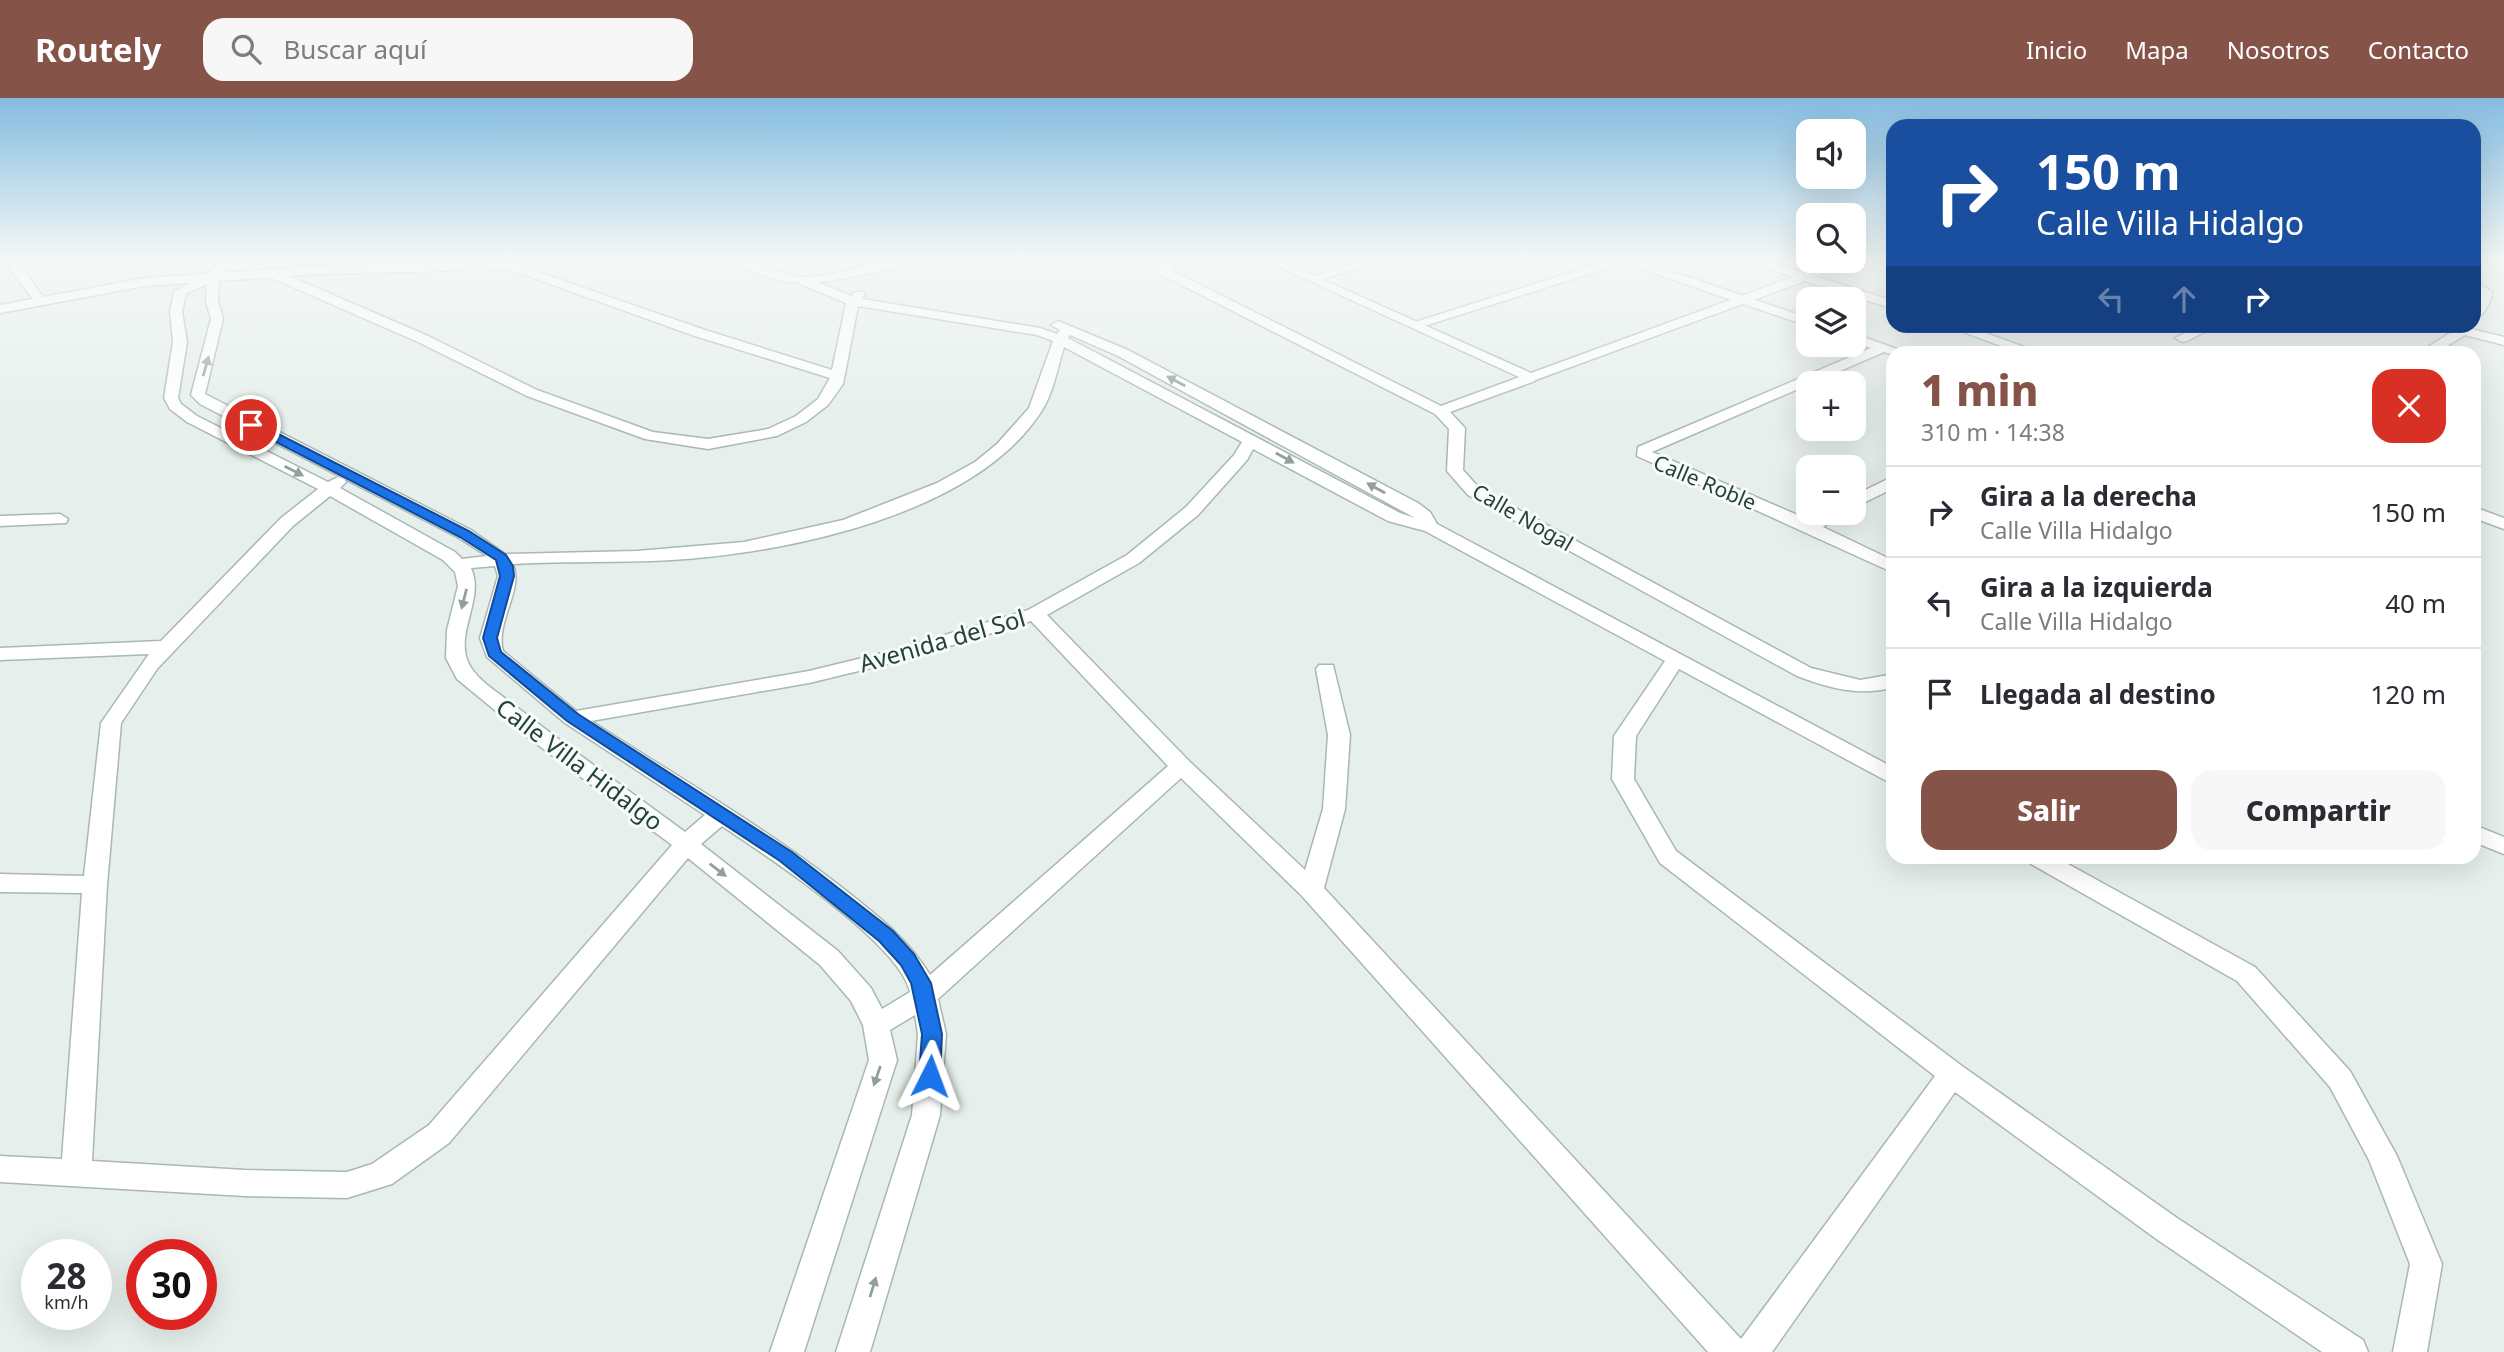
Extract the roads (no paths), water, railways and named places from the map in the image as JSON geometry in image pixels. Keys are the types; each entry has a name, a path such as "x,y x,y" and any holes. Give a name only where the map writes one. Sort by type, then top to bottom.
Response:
{"street":[{"path":"177,318 180,342 171,398 175,406 192,419 328,488 449,556 458,565 501,558 694,553 780,542 830,531 880,515 947,485 1000,450 1037,407 1064,334"},
{"path":"217,318 198,395 205,401 465,534 501,558"},
{"path":"374,318 533,393 650,436 708,444 772,433 801,419 823,402 836,384 851,318"},
{"path":"657,318 838,376"},
{"path":"962,318 1064,334 1123,353 1418,511 1431,527"},
{"path":"1256,318 1440,411 1694,318"},
{"path":"1401,318 1530,378"},
{"path":"1416,324 1437,318"},
{"path":"1975,333 2014,346"},
{"path":"2182,338 2193,333"},
{"path":"2436,346 2457,333"},
{"path":"2480,333 2504,341"},
{"path":"1064,334 1394,517 1431,527 1886,774"},
{"path":"1866,341 1884,347"},
{"name":"Calle Roble","path":"1884,347 1644,450 1644,456 1810,527 1886,564"},
{"name":"Calle Nogal","path":"1440,411 1457,428 1455,471 1474,492 1804,672 1855,687 1886,683"},
{"name":"Avenida del Sol","path":"572,718 809,677 897,656 1034,614 1133,559 1192,511 1241,457 1251,439"},
{"path":"76,1174 95,885 111,723 149,665 287,522 328,488 350,476"},
{"path":"1866,496 1886,485"},
{"path":"2481,515 2504,524"},
{"path":"0,521 60,519"},
{"path":"1810,527 1814,525"},
{"name":"Calle Villa Hidalgo","path":"501,558 506,566 507,576 490,638 494,653 572,718 786,857 886,936 907,959 921,983 932,1034 926,1115 853,1352"},
{"name":"Calle Villa Hidalgo","path":"458,565 464,571 467,586 457,630 456,649 456,658 464,675 537,734 686,844 829,958 862,995 876,1025 883,1060 787,1352"},
{"path":"1034,614 1181,766 1311,890 1730,1352"},
{"path":"0,654 167,647"},
{"path":"1676,659 1625,736 1623,779 1668,857 1952,1074 2166,1228 2351,1352"},
{"path":"1311,890 1334,809 1339,735 1326,668"},
{"path":"876,1025 923,997 1181,766"},
{"path":"0,1169 347,1185 381,1175 439,1134 686,844 721,814"},
{"path":"2481,836 2504,846"},
{"path":"2050,864 2246,974 2340,1079 2382,1156 2426,1264 2410,1352"},
{"path":"0,883 95,885"},
{"path":"1752,1352 1952,1074"}]}
